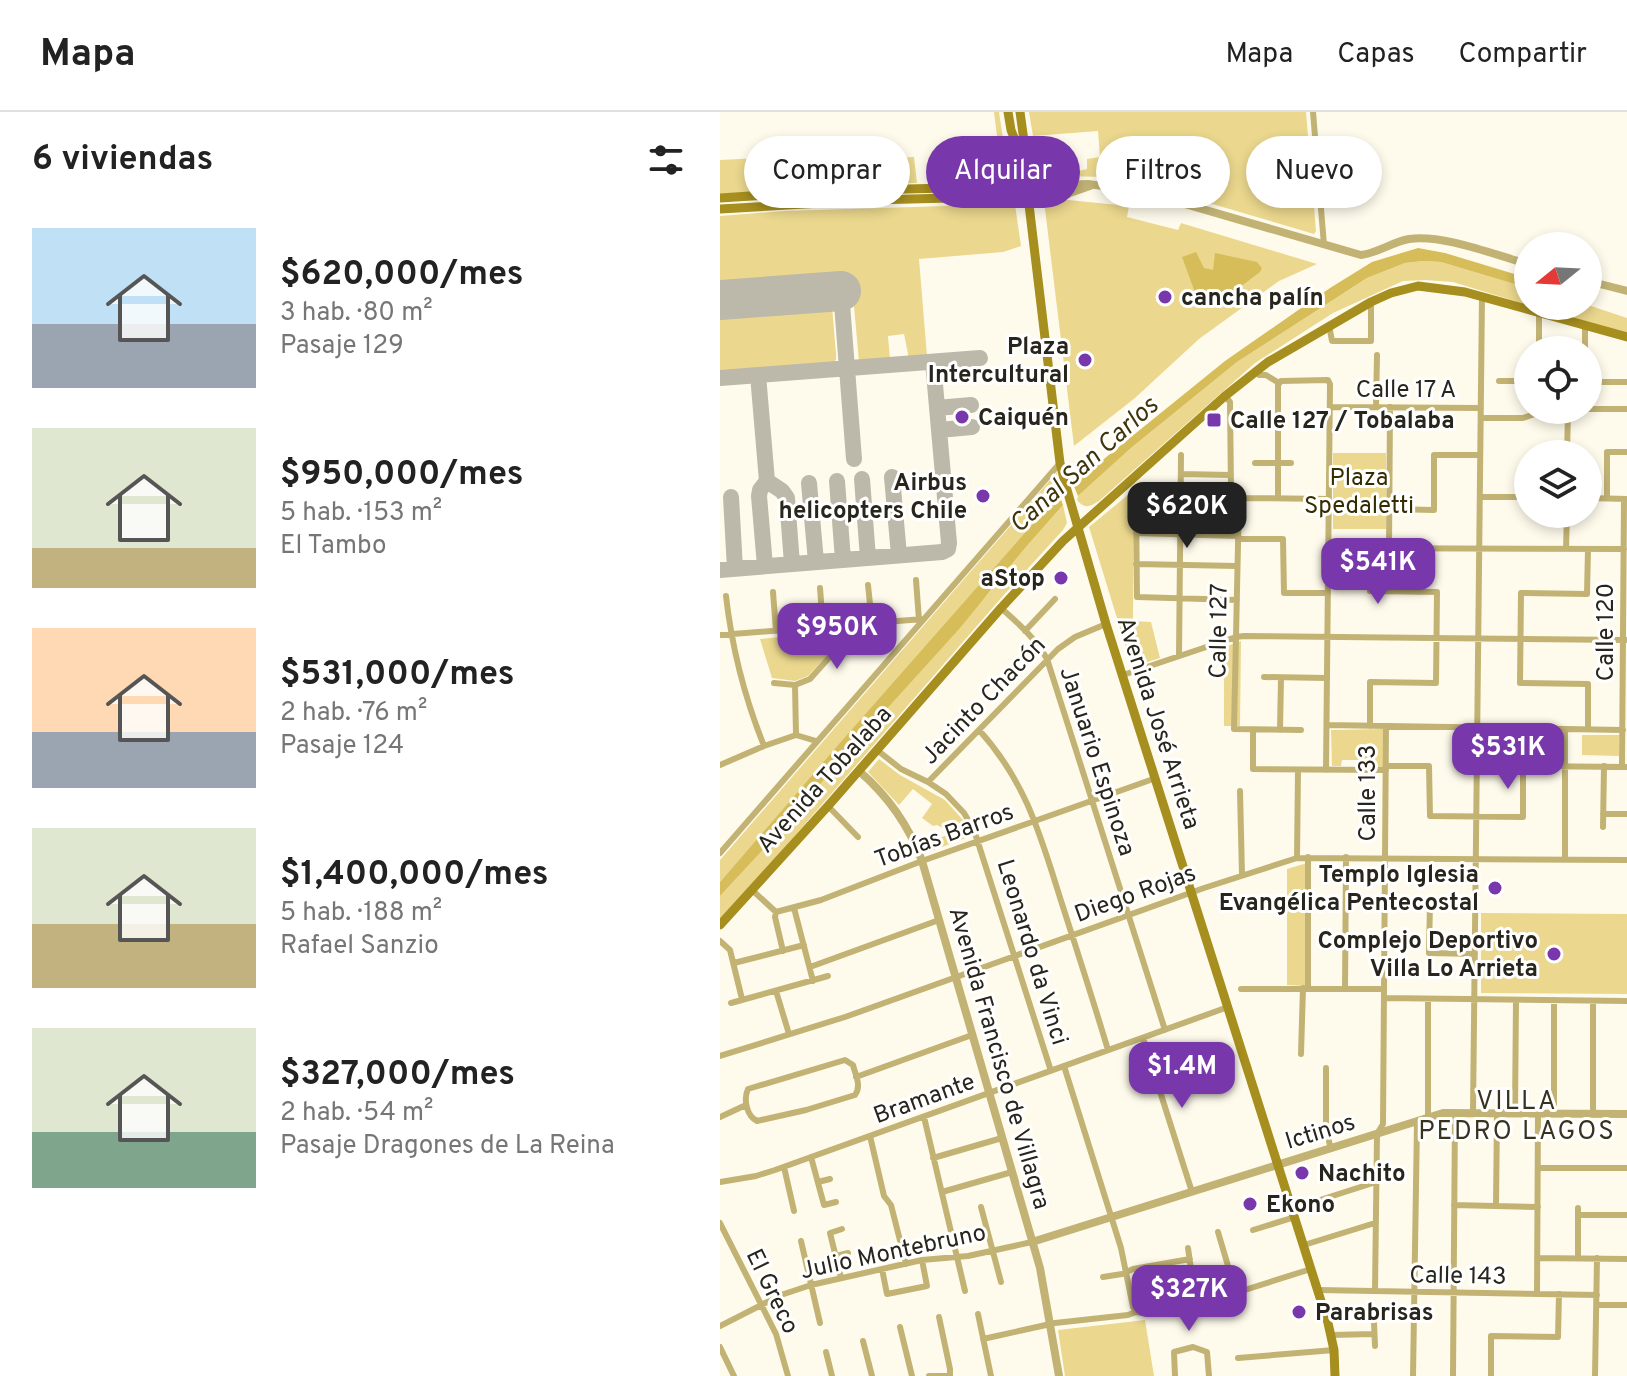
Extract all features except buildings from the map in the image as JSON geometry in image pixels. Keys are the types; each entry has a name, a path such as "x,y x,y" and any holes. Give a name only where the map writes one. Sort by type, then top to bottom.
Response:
{"main road":[{"name":"Avenida José Arrieta","path":"1008,112 1013,136"},
{"name":"Avenida José Arrieta","path":"1020,112 1023,136"},
{"path":"720,198 836,190 926,190"},
{"path":"720,209 926,197"},
{"name":"Avenida José Arrieta","path":"1030,208 1060,463 1065,483 1106,624 1318,1290 1334,1350 1335,1376"},
{"name":"Avenida Tobalaba","path":"720,925 1001,608 1078,526 1255,371 1371,302 1407,288 1443,288 1514,305"},
{"name":"Avenida Tobalaba","path":"1567,320 1627,337"}],"street":[{"path":"1313,112 1324,245"},
{"path":"1080,184 1140,191 1356,254 1365,255 1399,241 1429,238 1514,260"},
{"path":"1602,285 1627,291"},
{"path":"1473,1112 1482,296"},
{"path":"1329,325 1332,341 1371,341 1371,302"},
{"path":"1585,325 1585,336"},
{"path":"1376,407 1377,355"},
{"path":"1255,371 1279,383"},
{"path":"1279,383 1328,380 1330,384 1326,770"},
{"path":"1499,381 1514,381"},
{"path":"1602,382 1627,382"},
{"path":"1278,498 1279,383"},
{"name":"Calle 127","path":"1225,396 1230,402 1231,490 1239,501 1234,729 1253,730"},
{"name":"Calle 17 A","path":"1330,407 1481,408"},
{"path":"1389,549 1390,407"},
{"path":"1602,409 1627,409"},
{"path":"1481,418 1514,418"},
{"path":"1607,498 1607,452 1627,452"},
{"path":"1179,656 1181,455"},
{"path":"1389,509 1434,510 1434,455 1480,455"},
{"path":"720,853 1060,463"},
{"path":"1255,463 1291,463"},
{"path":"1181,474 1231,475"},
{"path":"1480,497 1514,497"},
{"path":"1602,498 1626,499"},
{"path":"1237,600 1137,597 1136,504 1329,499"},
{"name":"Calle 120","path":"1625,767 1626,499"},
{"path":"1566,549 1567,528"},
{"path":"1136,533 1283,539 1284,593 1328,593"},
{"path":"1329,548 1588,549 1625,546"},
{"path":"1370,548 1370,591 1437,592 1436,683 1370,682 1370,726"},
{"path":"1588,549 1587,594 1521,593 1520,683 1588,684 1588,729"},
{"path":"1136,564 1237,566"},
{"path":"916,580 921,620"},
{"path":"868,585 872,623"},
{"path":"820,588 823,627"},
{"path":"773,592 776,631"},
{"path":"726,596 730,635 747,700 764,746"},
{"path":"1025,631 1055,599"},
{"name":"Januario Espinoza","path":"1001,608 1025,631 1047,659 1165,1030"},
{"path":"720,635 921,620"},
{"name":"Jacinto Chacón","path":"928,782 1068,640 1106,624"},
{"path":"774,683 795,685 810,679 858,625"},
{"path":"1123,675 1236,637 1625,640"},
{"path":"1264,677 1327,678"},
{"path":"1280,730 1281,678"},
{"path":"795,685 796,735"},
{"path":"1327,725 1623,730"},
{"name":"Calle 133","path":"1375,1291 1377,1134 1383,1124 1386,726"},
{"path":"1565,729 1565,858"},
{"path":"979,730 1013,774 1035,821 1108,1050"},
{"path":"1301,730 1253,730 1253,769 1429,766 1430,816 1523,817 1523,766 1625,767"},
{"path":"720,765 796,735 816,741"},
{"name":"Leonardo da Vinci","path":"877,750 901,769 941,790 969,821 979,841 1051,1071"},
{"path":"1603,827 1604,766"},
{"path":"1297,858 1298,770"},
{"name":"Avenida Francisco de Villagra","path":"859,771 901,818 922,861 1042,1279 1059,1376"},
{"name":"Tobías Barros","path":"776,912 821,900 1156,778"},
{"path":"1240,791 1242,875"},
{"path":"828,806 858,837"},
{"path":"1603,814 1627,814"},
{"path":"1301,1054 1308,857"},
{"path":"1345,989 1346,857"},
{"name":"Diego Rojas","path":"720,1056 845,1017 1192,892 1297,858 1627,860"},
{"path":"752,890 776,912 783,951"},
{"path":"1385,901 1430,901 1429,953 1475,954"},
{"path":"794,908 813,981"},
{"path":"810,967 939,920"},
{"path":"720,941 730,950 742,999"},
{"path":"734,963 804,945"},
{"path":"731,1003 828,976"},
{"path":"1241,989 1384,989"},
{"path":"776,991 789,1034"},
{"path":"1384,998 1627,1001"},
{"path":"1428,999 1428,1118"},
{"path":"1515,1113 1516,1000"},
{"path":"1554,1000 1554,1113"},
{"path":"1593,1001 1593,1113"},
{"name":"Bramante","path":"720,1182 784,1167 1228,1007"},
{"path":"856,1077 972,1035"},
{"path":"1143,1038 1192,1192"},
{"path":"845,1060 853,1065 856,1077 858,1091 855,1095 806,1110 757,1121 746,1105 746,1094 752,1087 845,1060"},
{"name":"Leonardo da Vinci","path":"1064,1066 1112,1217 1136,1312"},
{"path":"1326,1068 1326,1130 1331,1149"},
{"path":"720,1117 746,1105"},
{"path":"1453,1376 1455,1112"},
{"name":"Ictinos","path":"1032,1242 1455,1112 1627,1114"},
{"path":"1496,1206 1497,1113"},
{"path":"1537,1294 1538,1113"},
{"path":"924,1117 965,1291"},
{"path":"1413,1376 1417,1122"},
{"path":"870,1136 885,1199 891,1205 906,1264"},
{"path":"933,1158 1002,1138"},
{"path":"811,1157 824,1205 836,1202"},
{"path":"784,1167 794,1211"},
{"path":"1538,1168 1627,1168"},
{"path":"942,1192 1012,1172"},
{"path":"818,1182 830,1179"},
{"path":"1253,1230 1376,1182"},
{"path":"1454,1205 1538,1207"},
{"path":"981,1207 1001,1282"},
{"path":"1578,1258 1578,1211 1627,1215"},
{"name":"El Greco","path":"720,1223 779,1342 788,1376"},
{"path":"1304,1245 1375,1223"},
{"path":"841,1278 830,1233 842,1229"},
{"path":"1218,1232 1236,1293"},
{"path":"801,1241 820,1323"},
{"name":"Julio Montebruno","path":"720,1326 787,1292 811,1285 922,1260 1032,1242"},
{"path":"1188,1248 1196,1304"},
{"path":"836,1256 848,1253"},
{"path":"1537,1258 1627,1259"},
{"path":"1595,1376 1597,1258"},
{"path":"1103,1277 1190,1259"},
{"path":"882,1269 887,1294 927,1286 922,1260"},
{"path":"983,1339 1050,1324 1196,1304 1311,1269"},
{"name":"Calle 143","path":"1318,1290 1597,1295"},
{"path":"1491,1376 1491,1336 1558,1337 1559,1294"},
{"path":"1597,1305 1627,1305"},
{"path":"978,1314 991,1376"},
{"path":"929,1376 949,1376 939,1317"},
{"path":"1374,1322 1375,1346"},
{"path":"900,1327 912,1376"},
{"path":"1331,1335 1374,1334"},
{"path":"863,1341 872,1376"},
{"path":"720,1347 734,1376"},
{"path":"1175,1376 1174,1352 1193,1347 1207,1352 1209,1376"},
{"path":"1238,1358 1334,1350"},
{"path":"826,1352 832,1376"}],"green space":[{"path":"994,112 999,112 1003,136 997,136"},
{"path":"1029,112 1306,112 1308,136 1246,136 1246,208 1314,208 1316,231 1314,234 1226,208 1230,208 1230,136 1098,136 1098,131 1033,136"},
{"path":"910,157 914,157 917,183 910,183"},
{"path":"1096,158 1096,177 1080,176 1080,171 1087,169 1087,159"},
{"path":"744,159 744,192 720,194 720,160"},
{"path":"1080,201 1096,203 1096,208 1129,208 1127,217 1178,230 1181,223 1317,264 1279,281 1199,339 1135,398 1074,446 1045,208 1080,208"},
{"path":"910,207 1015,208 1021,246 1003,252 919,259 927,356 909,359 904,334 888,336 890,359 859,362 851,273 720,284 720,216"},
{"path":"1441,262 1514,284 1514,301 1453,282 1403,281 1333,313 1255,363 1099,501 1087,506 1077,500 1131,448 1237,362 1367,278 1405,263"},
{"path":"827,302 832,306 836,354 836,360 832,363 720,372 720,311"},
{"path":"1602,310 1627,318 1627,334 1580,320 1602,320"},
{"name":"Plaza Spedaletti","path":"1333,453 1386,453 1386,529 1333,529"},
{"path":"1057,472 1059,494 720,882 720,860"},
{"path":"1134,490 1133,621 1151,622 1160,658 1132,667 1089,527"},
{"path":"1063,505 1067,523 1063,530 720,922 720,896 775,837"},
{"path":"849,631 808,676 795,681 772,678 760,639"},
{"path":"1241,641 1240,726 1224,726 1224,647"},
{"path":"1383,729 1384,767 1376,767 1375,760 1342,760 1341,766 1332,766 1331,730"},
{"path":"1582,735 1619,735 1619,756 1582,755"},
{"path":"879,759 900,775 945,800 963,820 971,836 924,854 918,845 953,833 933,826 922,818 932,804 913,789 899,805 868,772"},
{"path":"1307,863 1306,986 1287,985 1287,869"},
{"name":"Complejo Deportivo Villa Lo Arrieta","path":"1481,913 1627,914 1627,994 1481,993"},
{"path":"1145,1320 1154,1376 1065,1376 1058,1330"}],"shaded area":[{"path":"1418,248 1514,274 1514,284 1441,262 1423,261 1405,263 1367,278 1237,362 1131,448 1078,496 1073,484 1225,361 1372,262"},
{"path":"1196,252 1204,268 1213,270 1215,253 1257,262 1262,268 1215,306 1204,307 1197,298 1182,257"},
{"path":"1059,494 1063,505 960,628 720,896 720,882"}],"taxiway":[{"path":"841,291 854,459"},
{"path":"720,378 980,358"},
{"path":"720,570 942,552 948,549 933,362"},
{"path":"758,375 767,481 759,496 765,566"},
{"path":"937,408 971,405"},
{"path":"939,430 972,427"},
{"path":"892,477 899,555"},
{"path":"862,479 868,558"},
{"path":"767,481 787,498 792,564"},
{"path":"837,481 843,560"},
{"path":"809,483 816,562"},
{"path":"731,497 735,569"}],"runway":[{"path":"720,300 841,291"}],"place":[{"name":"cancha palín","path":"1165,297"},
{"name":"Plaza Intercultural","path":"1085,360"},
{"name":"Caiquén","path":"962,417"},
{"name":"Calle 127 / Tobalaba","path":"1214,420"},
{"name":"Airbus helicopters Chile","path":"983,496"},
{"name":"aStop","path":"1061,578"},
{"name":"Templo Iglesia Evangélica Pentecostal","path":"1495,888"},
{"name":"Complejo Deportivo Villa Lo Arrieta","path":"1554,954"},
{"name":"Nachito","path":"1302,1173"},
{"name":"Ekono","path":"1250,1204"},
{"name":"Parabrisas","path":"1299,1312"}],"district":[{"name":"VILLA PEDRO LAGOS","path":"1517,1115"}],"water label":[{"name":"Canal San Carlos","path":"1083,464"}]}
